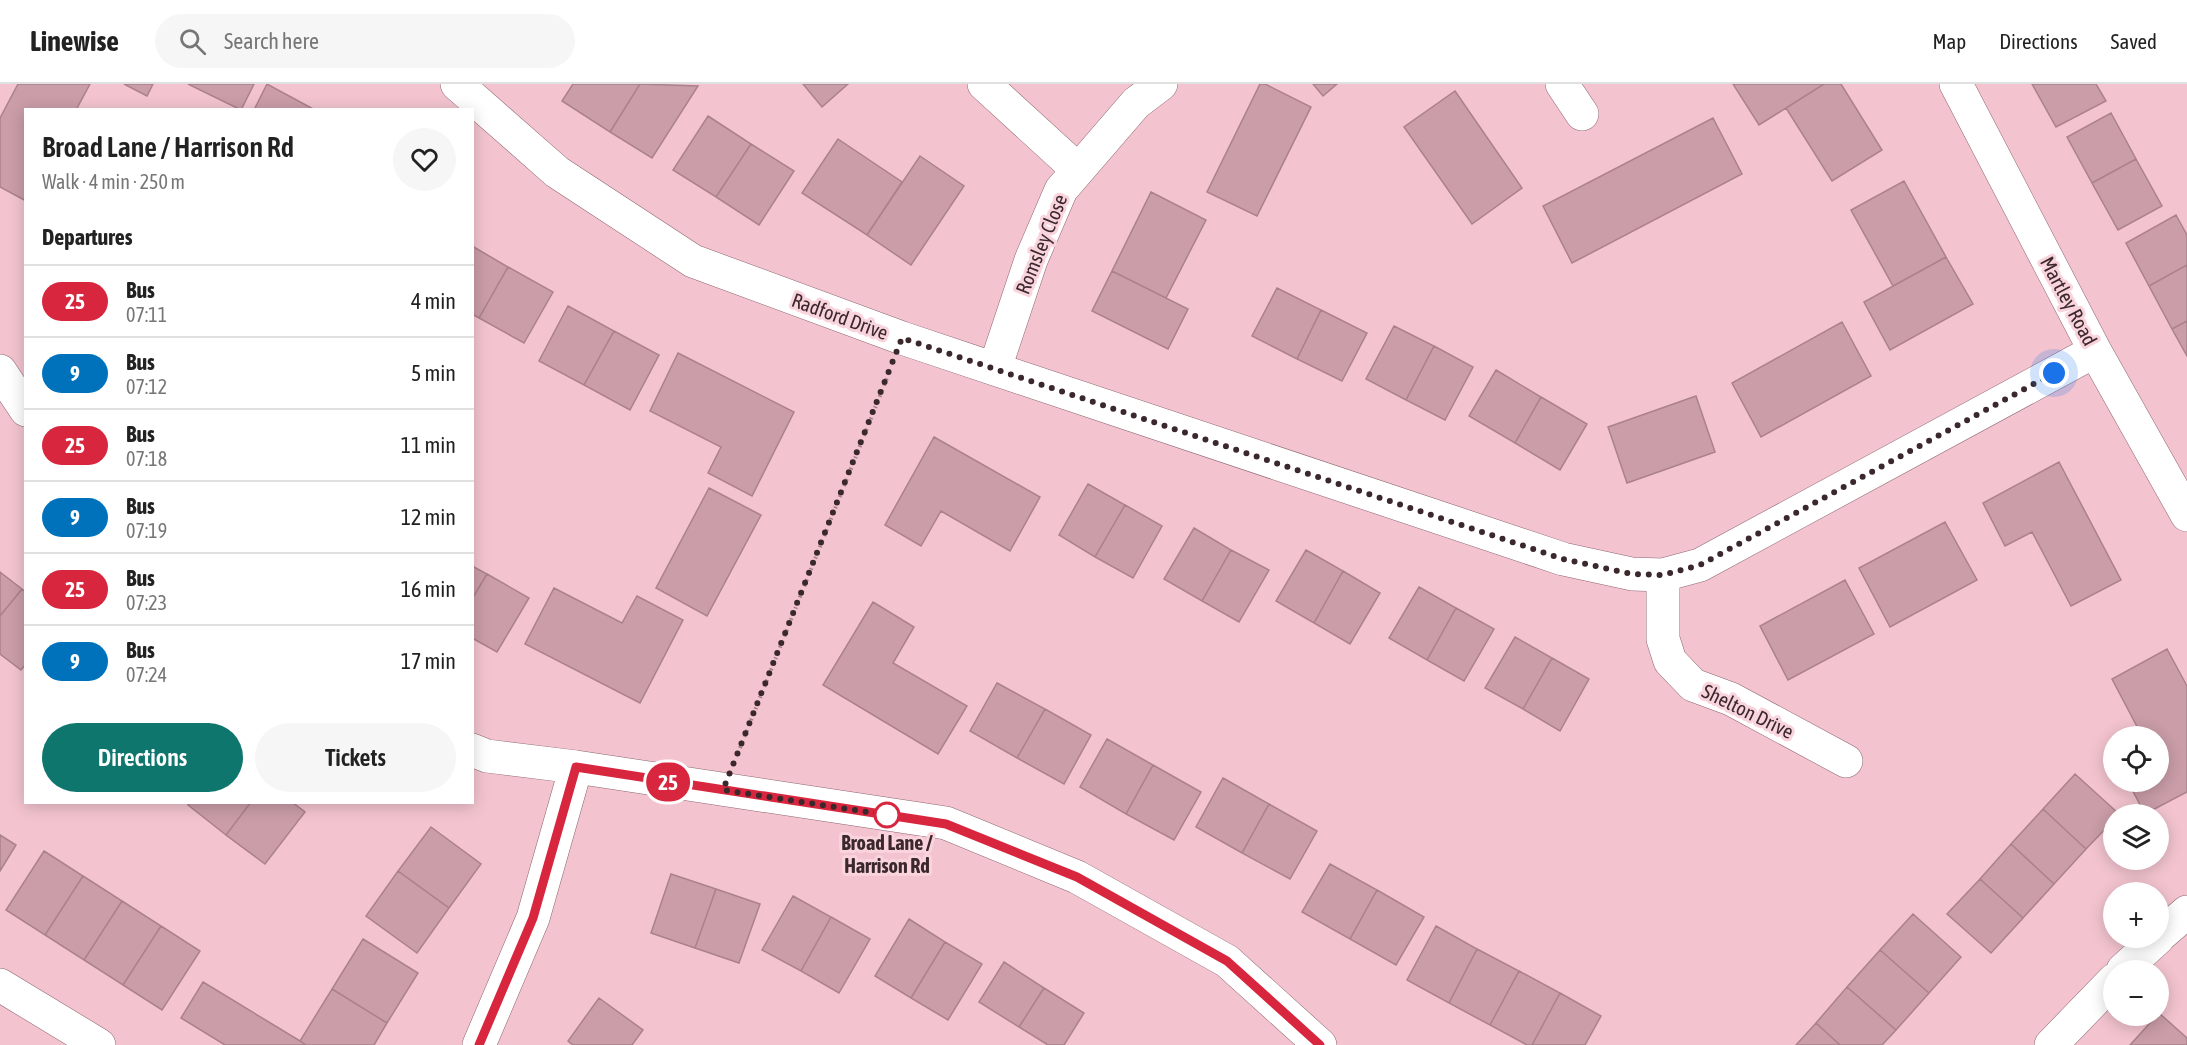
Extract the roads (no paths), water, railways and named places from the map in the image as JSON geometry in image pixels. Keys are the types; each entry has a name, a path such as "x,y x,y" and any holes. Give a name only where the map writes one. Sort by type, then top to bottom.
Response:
{"street":[{"name":"Radford Drive","path":"457,84 557,172 693,261 902,338 1563,559 1632,574 1663,575 1700,565 2095,351"},
{"path":"984,84 1078,170"},
{"name":"Romsley Close","path":"995,368 1030,260 1061,190 1136,103 1161,84"},
{"name":"Martley Road","path":"1956,84 2095,351 2187,515"},
{"path":"0,371 24,407"},
{"name":"Shelton Drive","path":"1663,575 1663,639 1670,660 1685,677 1693,685 1731,699 1846,761"},
{"path":"474,751 487,756 576,767 946,824 1077,877 1227,961 1320,1045"},
{"path":"479,1045 533,918 576,767"},
{"path":"2169,928 2187,912"},
{"path":"2134,960 2146,948"},
{"path":"0,985 99,1045"},
{"path":"2051,1045 2103,991"}],"place":[{"name":"Broad Lane / Harrison Rd","path":"887,815"}]}
